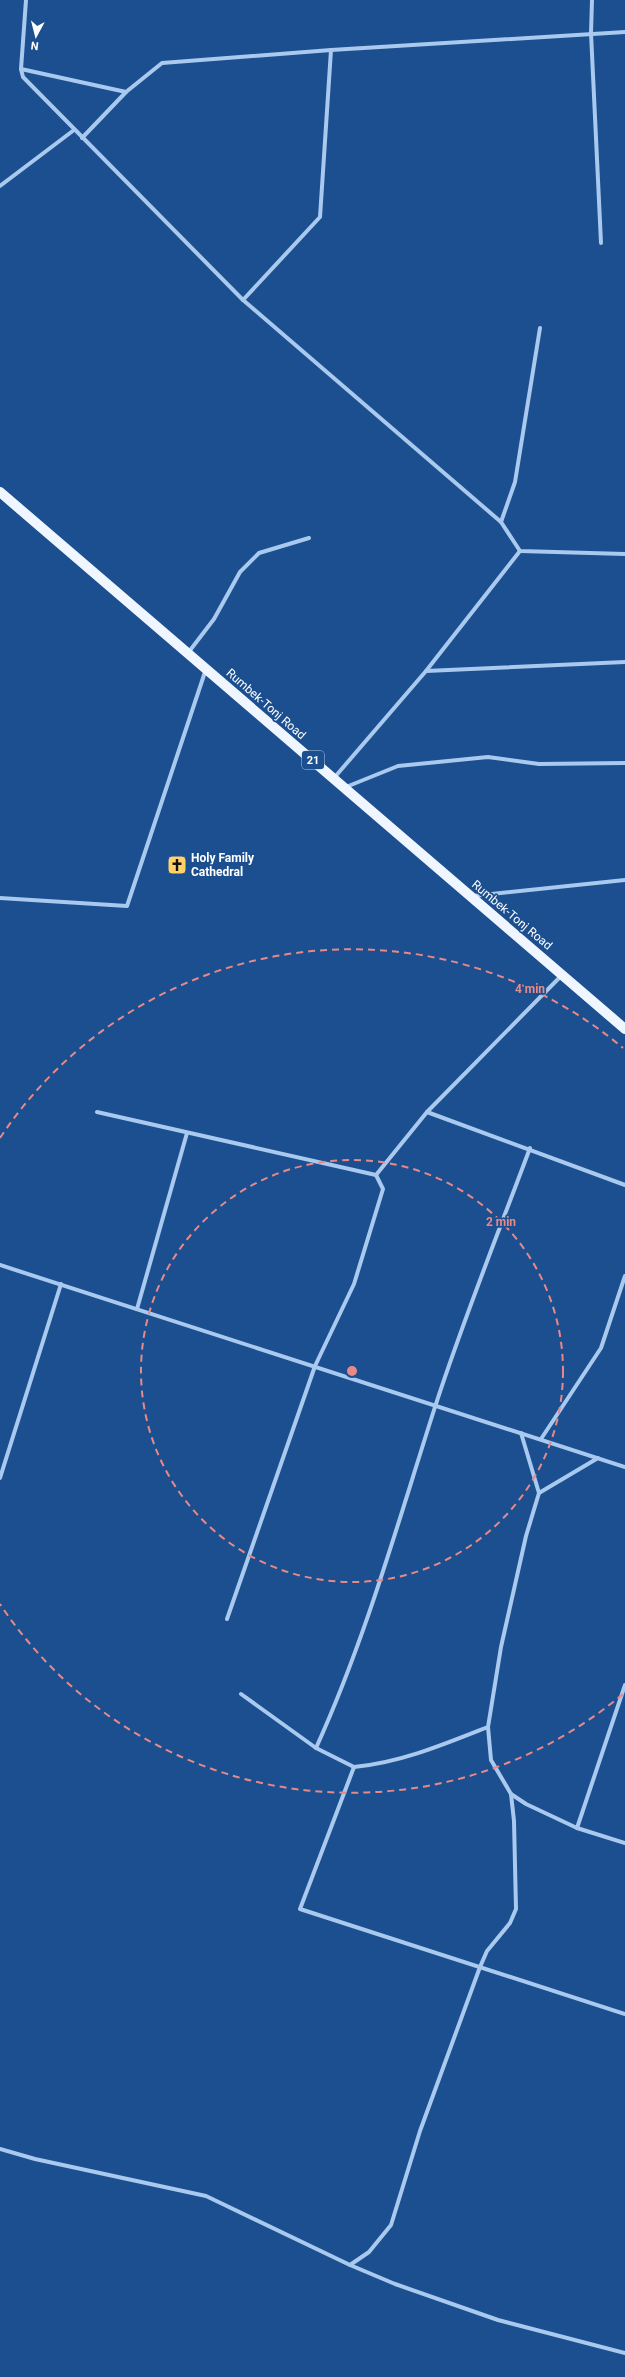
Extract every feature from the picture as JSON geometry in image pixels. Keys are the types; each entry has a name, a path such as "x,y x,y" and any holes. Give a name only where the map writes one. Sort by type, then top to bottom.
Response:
{"main road":[{"name":"Rumbek-Tonj Road","path":"0,492 334,779 346,787 415,850 625,1029"}],"street":[{"path":"26,0 21,69 23,77 243,300 501,522 520,551"},
{"path":"592,0 591,33 601,243"},
{"path":"82,138 126,92 162,63 331,50 625,32"},
{"path":"243,300 320,217 331,50"},
{"path":"21,69 126,92"},
{"path":"0,186 74,130"},
{"path":"501,522 515,482 540,328"},
{"path":"188,654 214,619 240,572 260,553 309,538"},
{"path":"520,551 625,554"},
{"path":"334,779 426,671 520,551"},
{"path":"426,671 625,662"},
{"path":"0,898 127,906 206,669"},
{"path":"346,787 398,766 488,757 539,764 625,763"},
{"path":"470,896 625,880"},
{"path":"376,1175 427,1112 563,975"},
{"path":"97,1112 376,1175"},
{"path":"427,1112 530,1148 625,1185"},
{"path":"137,1309 187,1133"},
{"path":"316,1748 345,1682 395,1539 436,1405 530,1148"},
{"path":"227,1619 315,1366 354,1284 383,1189 376,1175"},
{"path":"0,1265 625,1467"},
{"path":"541,1439 601,1348 625,1276"},
{"path":"0,1478 61,1284"},
{"path":"350,2265 369,2252 391,2225 420,2131 480,1967 487,1951 510,1923 516,1909 514,1821 511,1794 491,1760 488,1727 501,1647 526,1536 539,1493 521,1433"},
{"path":"539,1493 598,1458"},
{"path":"577,1828 625,1685"},
{"path":"241,1694 316,1748 354,1767 371,1766 430,1749 488,1727"},
{"path":"354,1767 300,1910 625,2014"},
{"path":"511,1794 526,1804 577,1828 625,1843"},
{"path":"0,2149 35,2159 206,2196 350,2265 395,2284 498,2320 625,2353"}],"place":[{"name":"Holy Family Cathedral","path":"177,865"}]}
